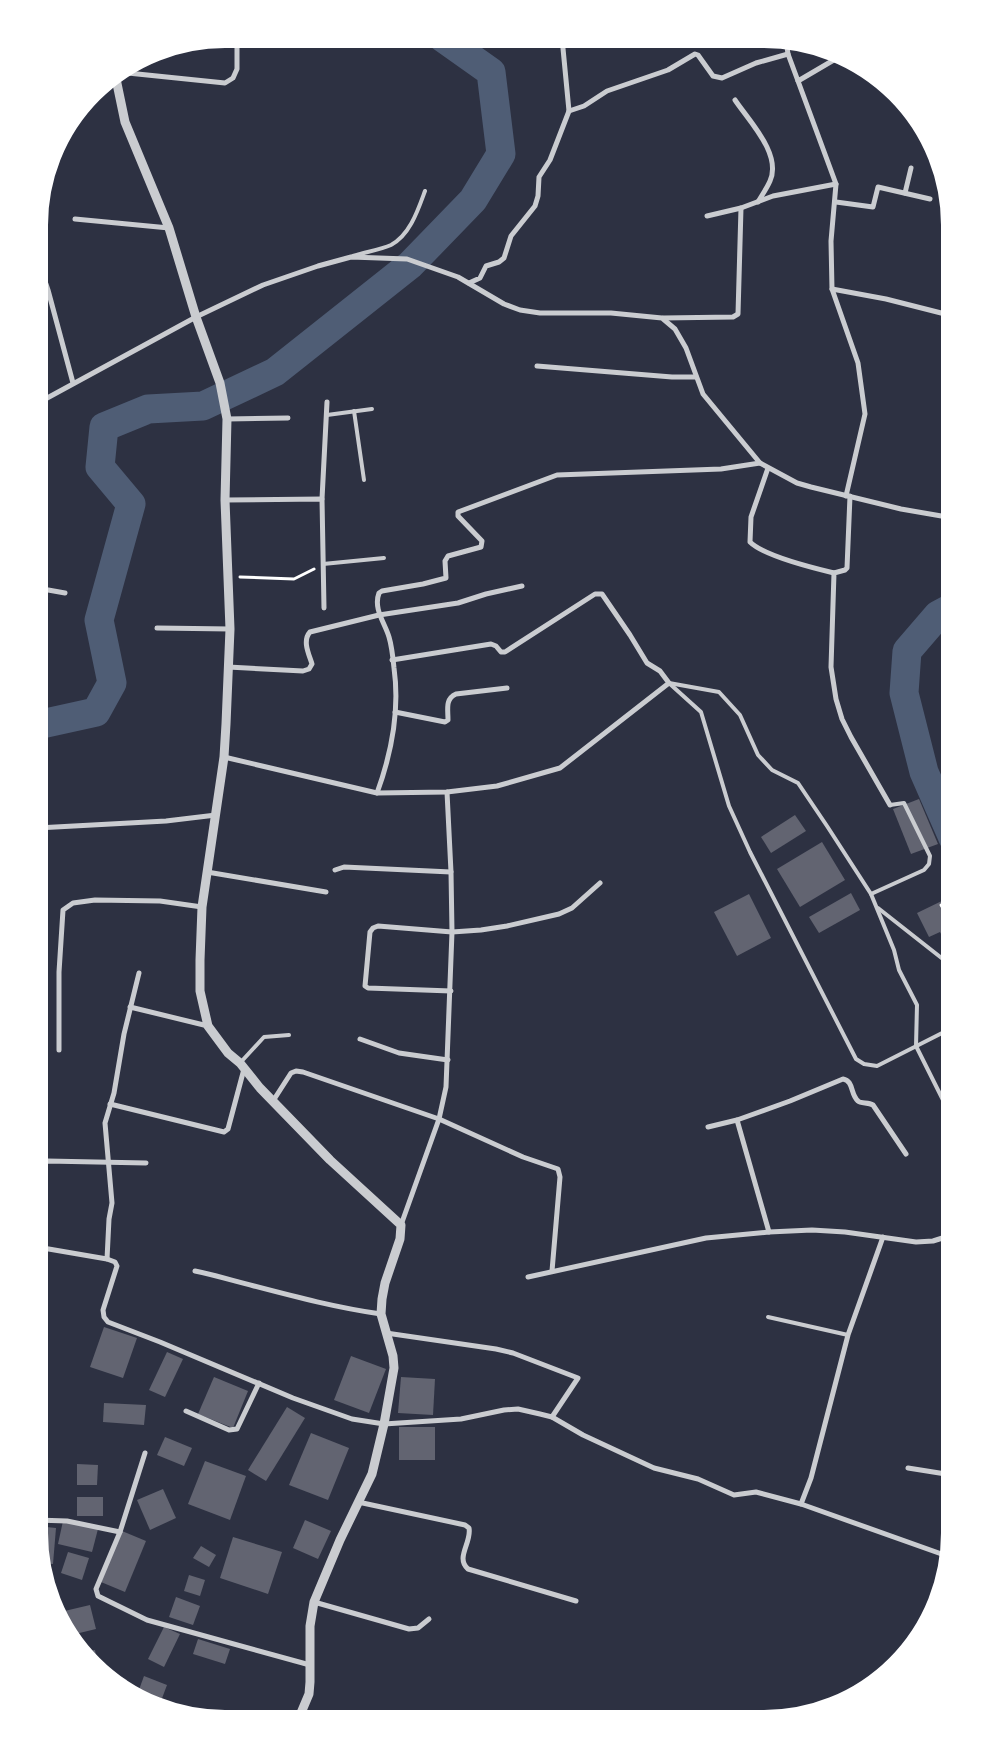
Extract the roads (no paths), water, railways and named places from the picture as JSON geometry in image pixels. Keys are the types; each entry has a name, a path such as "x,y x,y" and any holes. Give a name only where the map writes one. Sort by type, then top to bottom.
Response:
{"street":[{"path":"128,73 225,83 233,78 237,69 237,45"},
{"path":"469,283 480,278 486,266 499,262 504,258 511,236 537,201 539,177 550,160 569,111 563,45"},
{"path":"768,468 751,517 750,542 754,546 803,565 834,573 848,568 848,496 865,414 858,363 832,289 831,241 836,202 836,184 787,47"},
{"path":"569,111 584,106 608,91 668,70 691,55 698,55 713,76 722,78 756,63 788,54"},
{"path":"798,81 834,60"},
{"path":"116,81 125,122 169,228 196,317 220,383 227,419 226,500 230,629 224,757 202,907 200,991 208,1026 228,1053 330,1160 402,1225"},
{"path":"735,100 766,144 772,162 771,179 758,202"},
{"path":"904,193 912,168"},
{"path":"707,216 741,208 773,196 836,184"},
{"path":"836,202 874,207 878,188 930,199"},
{"path":"45,399 196,317 263,285 351,257 406,259 458,277 504,304 520,310 540,313 611,313 662,318 733,317 738,314 741,208"},
{"path":"75,218 169,228"},
{"path":"45,283 73,383"},
{"path":"832,289 886,299 944,314"},
{"path":"662,318 675,329 686,348 703,394 760,463 797,483 901,509 944,516"},
{"path":"537,366 672,377 696,377"},
{"path":"324,608 322,498 327,402"},
{"path":"227,419 288,418"},
{"path":"377,793 388,763 396,689 389,638 379,615 377,596 379,593 446,578 444,561 448,556 481,547 482,541 458,516 460,511 557,475 721,468 760,463"},
{"path":"226,500 322,498"},
{"path":"834,573 831,667 836,699 848,731 890,805"},
{"path":"228,666 309,670 312,664 306,641 310,632 379,615 458,603 486,594 522,586"},
{"path":"45,589 65,593"},
{"path":"224,757 377,793 447,792 497,786 560,768 669,683 660,670 646,662 602,594 595,594 505,652 500,652 496,646 491,644 392,660"},
{"path":"157,628 230,629"},
{"path":"395,712 445,722 448,720 447,701 450,697 456,694 507,688"},
{"path":"301,1713 309,1694 310,1626 314,1602 372,1474 384,1424 394,1368 393,1356 381,1314 385,1282 400,1239 402,1225 440,1119 446,1087 452,932 447,792"},
{"path":"45,828 166,821 216,815"},
{"path":"335,870 344,867 451,872"},
{"path":"206,871 326,892"},
{"path":"451,991 368,988 365,986 370,932 373,928 378,926 452,932 507,926 560,914 572,908 600,883"},
{"path":"59,1050 59,972 62,910 73,903 95,900 160,901 202,907"},
{"path":"107,1259 112,1204 105,1123 139,973"},
{"path":"130,1007 208,1026"},
{"path":"360,1039 399,1053 448,1060"},
{"path":"110,1104 224,1132 228,1129 242,1066"},
{"path":"273,1101 291,1073 296,1071 440,1119 523,1157 558,1169 560,1177 552,1271"},
{"path":"708,1127 737,1120 846,1079 849,1081 857,1100 869,1102 873,1105 906,1154"},
{"path":"737,1120 769,1232"},
{"path":"45,1161 146,1163"},
{"path":"528,1277 706,1238 769,1232 812,1230 844,1232 916,1242 933,1241 944,1238"},
{"path":"801,1504 811,1478 848,1335 883,1237"},
{"path":"45,1248 115,1262 117,1266 103,1310 104,1317 108,1322 293,1398 352,1419 384,1424 461,1419 480,1414 511,1410 540,1414 552,1417 654,1468 698,1479 731,1494 737,1495 750,1491 801,1504 942,1554"},
{"path":"195,1271 221,1276 251,1286 344,1309 381,1314"},
{"path":"386,1333 496,1349 513,1353 578,1378 552,1417"},
{"path":"186,1411 230,1430 237,1429 259,1383"},
{"path":"144,1453 120,1532 96,1589 98,1596 147,1620 310,1666"},
{"path":"908,1468 944,1474"},
{"path":"358,1502 465,1525 469,1528 470,1533 462,1560 463,1565 468,1569 576,1601"},
{"path":"45,1520 74,1522 120,1532"},
{"path":"314,1602 409,1629 418,1628 429,1619"}],"lane":[{"path":"351,257 392,244 402,237 412,222 425,192"},
{"path":"327,415 372,409"},
{"path":"354,412 364,480"},
{"path":"323,564 384,558"},
{"path":"669,683 719,692 740,715 758,756 772,770 798,783 871,894 894,950 899,970 917,1005 916,1046 944,1102"},
{"path":"669,683 701,712 715,762 733,814 750,852 856,1058 864,1064 877,1066 944,1032"},
{"path":"871,894 924,870 929,864 930,856 904,804 890,805"},
{"path":"876,907 944,962"},
{"path":"242,1066 264,1037 289,1036"},
{"path":"768,1316 848,1335"}],"waterway":[{"path":"45,723 96,712 112,683 99,620 131,504 100,467 104,427 148,409 203,406 275,372 410,265 473,200 501,154 491,72 453,45"},
{"path":"944,612 938,615 907,651 904,693 924,772 944,818"}]}
